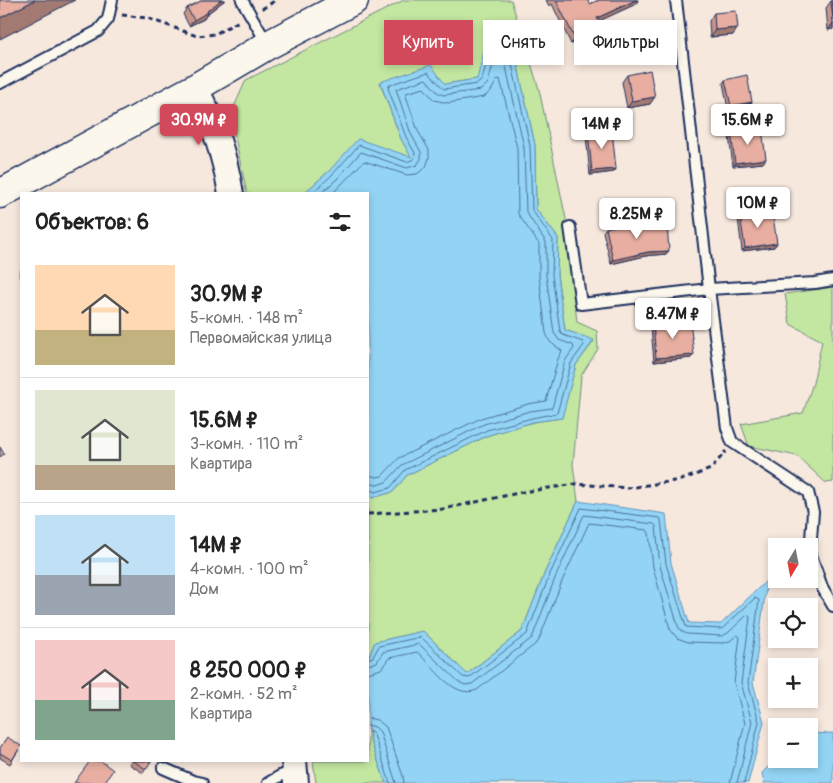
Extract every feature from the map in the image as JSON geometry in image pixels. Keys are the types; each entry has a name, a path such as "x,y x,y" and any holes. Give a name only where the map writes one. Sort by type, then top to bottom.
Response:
{"main road":[{"path":"0,194 195,88 268,45 354,0"}],"street":[{"path":"195,88 214,129 230,192"}],"lane":[{"path":"0,83 98,31 108,19 112,0"},
{"path":"242,0 268,45"},
{"path":"676,0 709,289 728,428 732,442 808,492 812,512 810,552 822,587 833,606"},
{"path":"570,227 581,304 709,289 816,284 833,280"},
{"path":"163,768 193,782 202,783"},
{"path":"268,783 280,776 295,772"}],"path":[{"path":"109,14 146,18 197,36 215,34 276,0"},
{"path":"369,514 443,509 523,492 576,484 628,488 681,480 711,469 732,442"}],"green space":[{"path":"404,0 511,0 517,20 483,20 483,65 491,65 477,79 445,84 380,83 401,139 412,158 329,171 305,192 247,192 232,123 234,107 246,80"},
{"path":"518,65 531,65 539,89 566,219 577,322 597,331 598,349 581,376 573,465 578,501 545,572 522,631 467,674 423,631 375,642 369,657 369,493 372,498 393,492 407,475 489,435 533,422 561,418 576,365 594,341 565,330 557,275 558,238 536,209 535,145"},
{"path":"833,287 833,482 826,483 797,456 749,446 741,424 803,413 813,383 822,341 790,324 785,294"},
{"path":"369,731 371,742 386,783 316,783 313,762 369,762"}],"water":[{"path":"483,55 483,65 518,65 535,145 536,209 558,238 557,275 565,330 594,340 576,365 562,418 533,422 489,435 407,475 393,492 372,498 369,493 369,192 305,192 329,171 358,139 411,157 401,139 380,82 431,65 445,84 477,79"},
{"path":"578,501 666,514 671,563 689,623 721,624 767,580 753,683 764,722 748,783 386,783 371,742 369,731 369,657 375,642 423,631 467,674 522,631 545,572"},
{"path":"833,733 833,783 764,783 762,773 768,767 818,768 818,734"}],"building":[{"path":"0,0 35,0 0,18"},
{"path":"203,0 221,0 208,12 194,20 187,8"},
{"path":"556,0 587,0 590,4 599,0 636,0 597,18 598,20 574,20 574,37"},
{"path":"831,1 833,1 833,20"},
{"path":"736,11 738,28 715,30 714,13"},
{"path":"650,70 655,97 632,101 627,75"},
{"path":"747,75 752,102 731,106 725,80"},
{"path":"762,129 766,159 735,163 731,132"},
{"path":"612,130 616,169 592,171 588,132"},
{"path":"772,210 777,243 745,248 740,215"},
{"path":"631,222 632,227 667,225 669,251 648,252 613,260 606,228"},
{"path":"690,321 694,355 656,358 653,324"},
{"path":"0,447 4,454 0,457"},
{"path":"7,737 20,745 12,760 0,753 0,748"},
{"path":"89,762 102,762 113,770 104,783 74,783"},
{"path":"135,762 150,762 146,769"}]}
